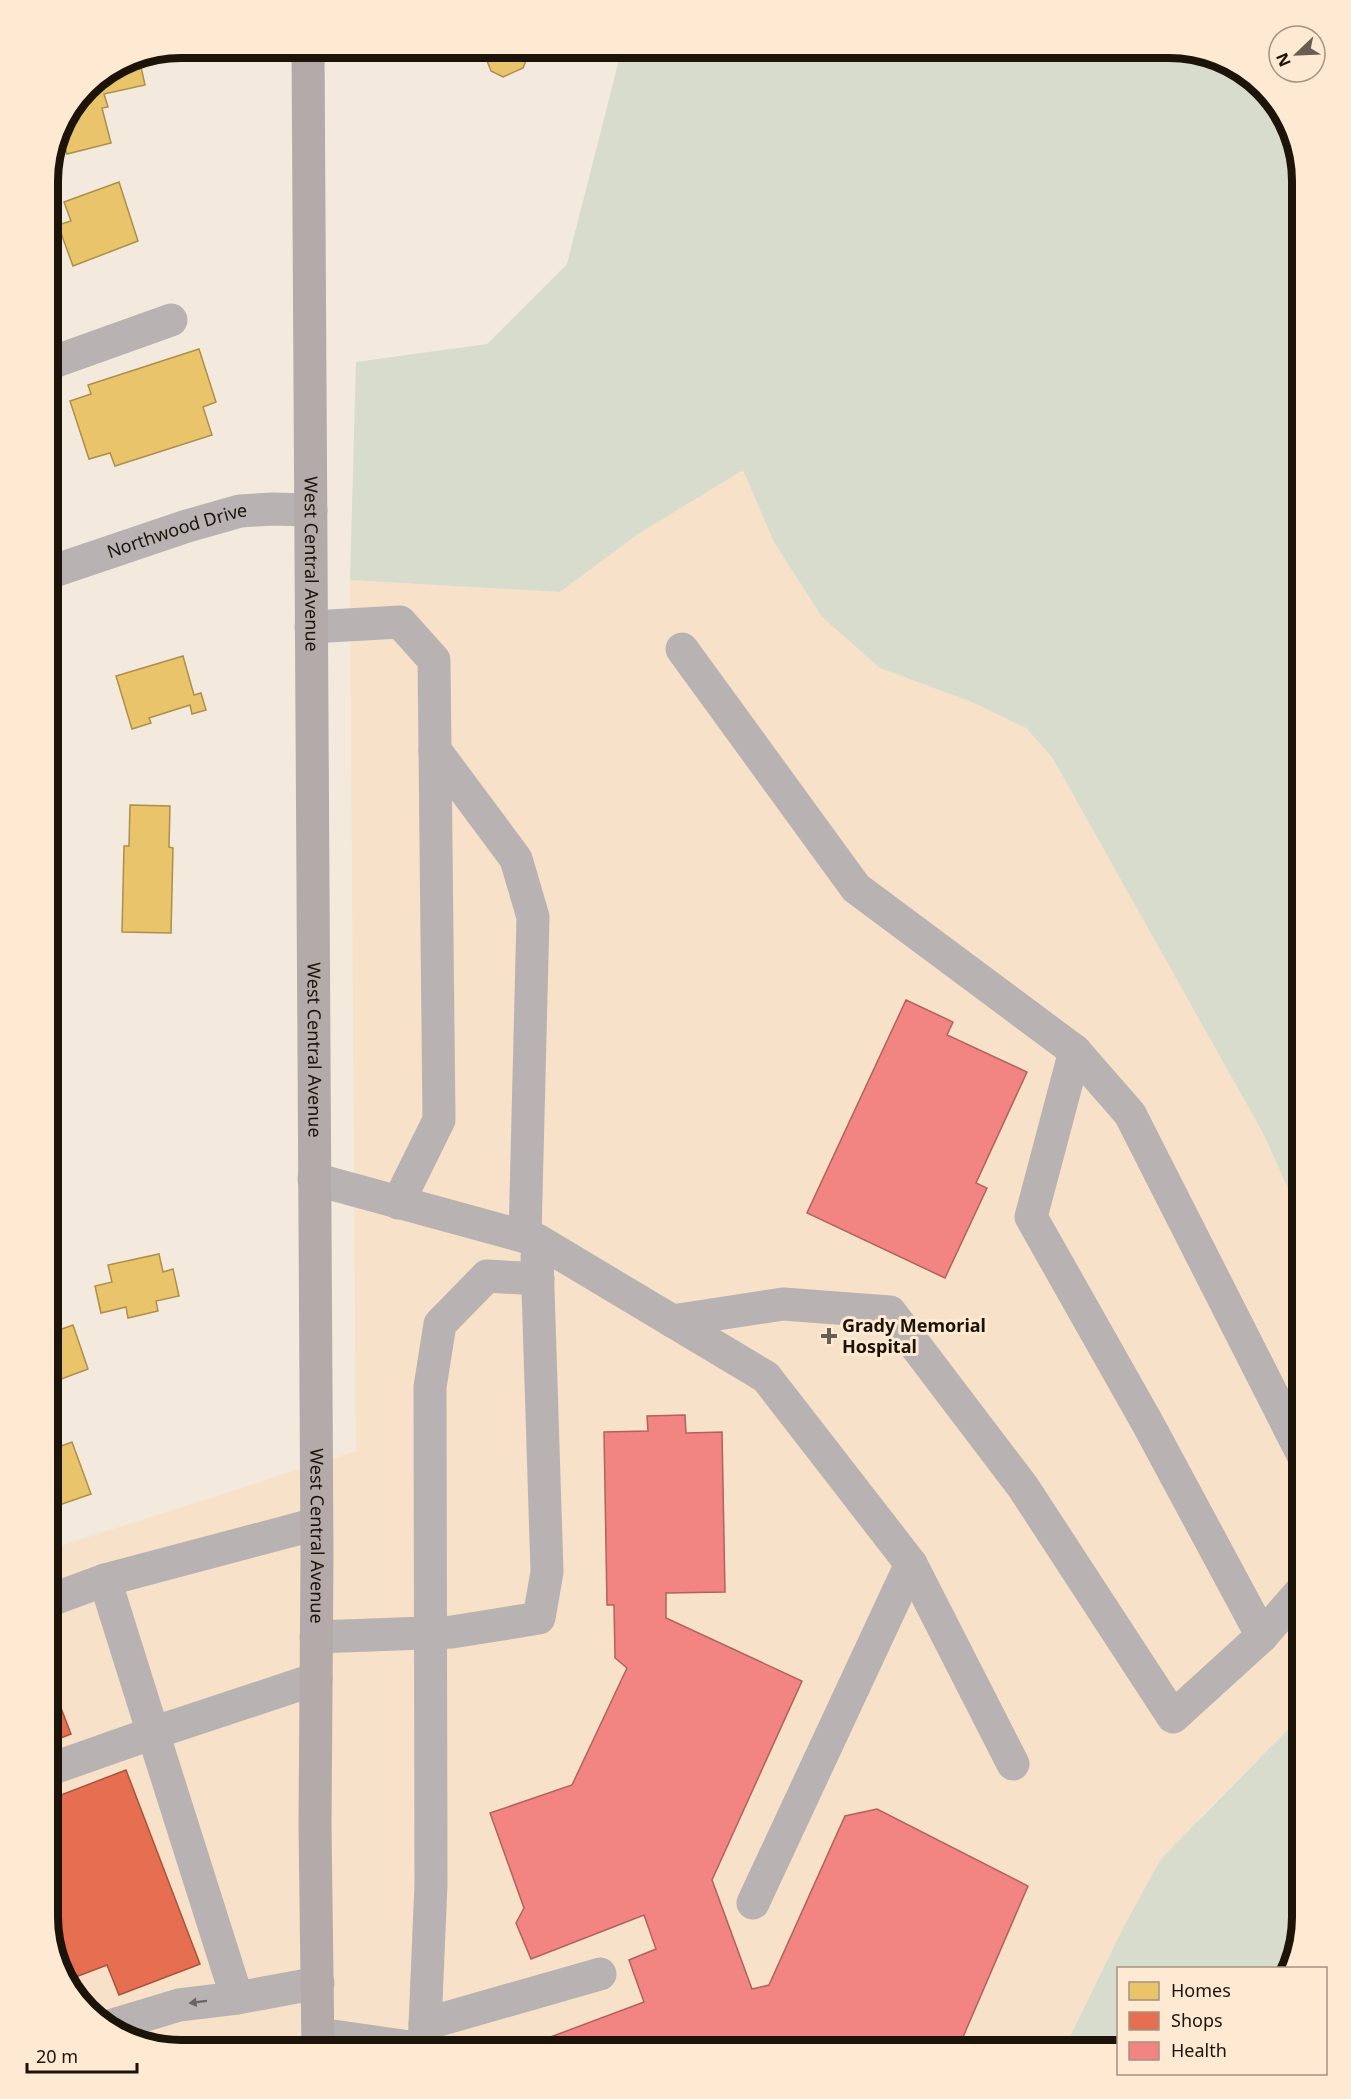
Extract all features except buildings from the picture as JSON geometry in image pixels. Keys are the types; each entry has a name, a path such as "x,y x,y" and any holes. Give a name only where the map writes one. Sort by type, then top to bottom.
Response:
{"main road":[{"name":"West Central Avenue","path":"308,58 316,1524 315,1825 319,2040"}],"street":[{"path":"59,360 171,320"},
{"name":"Northwood Drive","path":"59,569 187,526 240,512 272,509 311,510"},
{"path":"311,627 400,622 434,660 439,1120 398,1203"},
{"path":"682,649 856,888 1074,1051 1130,1114 1292,1433"},
{"path":"316,1637 452,1632 539,1618 547,1572 538,1279 531,1239 533,916 516,859 435,750"},
{"path":"1074,1051 1030,1217 1148,1424 1262,1636"},
{"path":"314,1179 531,1239 766,1377 911,1564 1013,1764"},
{"path":"424,2040 431,1884 430,1386 440,1324 486,1276 538,1279"},
{"path":"672,1321 783,1304 890,1312 1023,1487 1173,1717 1262,1636 1292,1602"},
{"path":"58,1597 105,1580 316,1524"},
{"path":"753,1903 911,1564"},
{"path":"105,1580 237,1998"},
{"path":"58,1766 316,1679"},
{"path":"427,2040 600,1974"},
{"path":"119,2023 178,2005 237,1998 318,1983"}],"shaded area":[{"name":"Grady Memorial Hospital","path":"743,469 774,542 822,617 880,668 974,703 1026,728 1052,757 1264,1135 1292,1197 1292,1725 1202,1816 1123,1928 1068,2040 174,2040 142,2034 113,2020 79,1986 68,1964 60,1933 58,1917 58,1547 356,1451 350,580 560,592 638,534"}],"green space":[{"path":"619,58 1177,59 1209,65 1224,71 1250,89 1272,113 1286,142 1292,182 1292,1197 1264,1135 1052,757 1026,728 974,703 880,668 822,617 774,542 743,470 638,534 560,592 350,580 356,362 487,344 567,264"},
{"path":"1292,1725 1292,1917 1288,1949 1282,1967 1117,1967 1117,2040 1068,2040 1123,1928 1161,1859"}],"place":[{"name":"Grady Memorial Hospital","path":"829,1336"}]}
